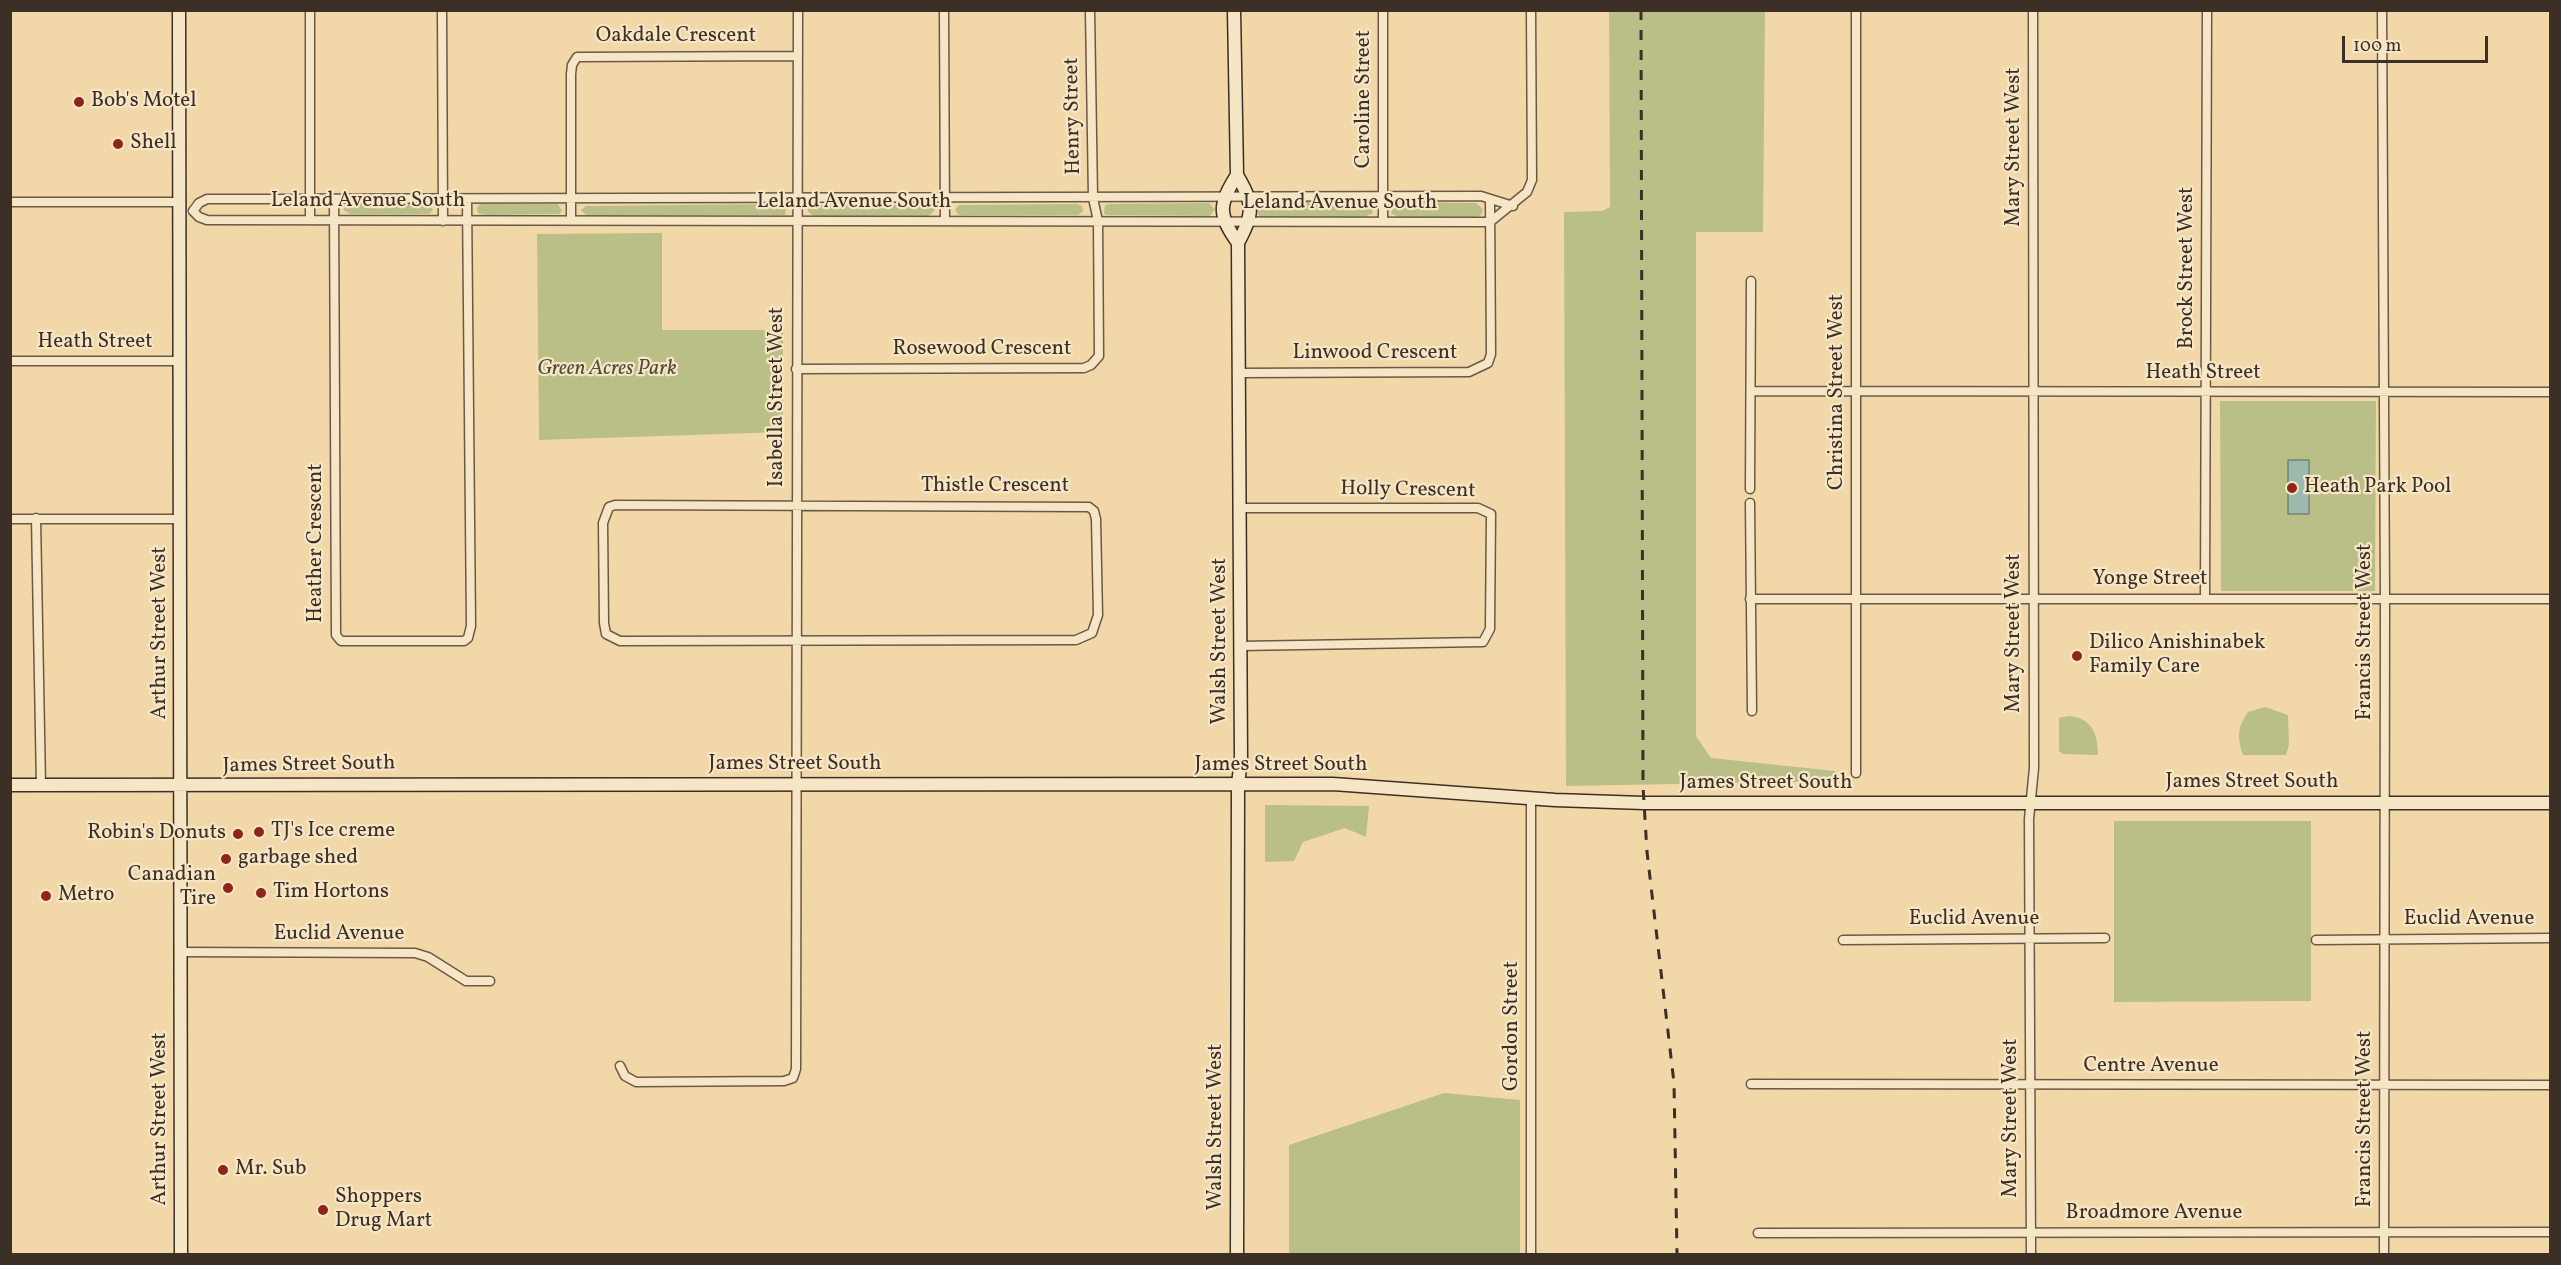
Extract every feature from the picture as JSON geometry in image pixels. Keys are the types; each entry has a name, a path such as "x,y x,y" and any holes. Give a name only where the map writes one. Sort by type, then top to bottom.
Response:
{"street":[{"name":"Arthur Street West","path":"179,10 185,208 180,361 181,1254"},
{"path":"310,10 310,220"},
{"path":"442,10 443,221"},
{"name":"Isabella Street West","path":"620,1066 625,1076 636,1082 784,1081 793,1078 798,1058 796,200 798,10"},
{"path":"944,10 945,221"},
{"name":"Henry Street","path":"1090,10 1093,198 1098,221"},
{"name":"Walsh Street West","path":"1234,10 1237,175 1249,196 1249,222 1238,243 1241,760 1238,784 1237,1254"},
{"name":"Caroline Street","path":"1383,10 1383,222"},
{"path":"1490,222 1513,206 1531,187 1531,10"},
{"name":"Christina Street West","path":"1856,10 1856,773"},
{"name":"Mary Street West","path":"2031,1254 2029,802 2034,768 2033,10"},
{"name":"Brock Street West","path":"2205,598 2207,10"},
{"name":"Francis Street West","path":"2382,10 2385,599 2384,1254"},
{"name":"Oakdale Crescent","path":"571,220 571,74 572,65 577,57 797,56"},
{"path":"1237,175 1223,196 1223,221 1238,243"},
{"name":"Leland Avenue South","path":"10,202 185,208 207,199 796,200 1481,196 1513,206"},
{"name":"Heather Crescent","path":"334,199 335,619 337,639 346,641 464,641 470,633 467,199"},
{"name":"Linwood Crescent","path":"1239,373 1469,372 1488,363 1491,354 1490,199"},
{"name":"Leland Avenue South","path":"185,208 199,218 207,220 1490,222"},
{"name":"Rosewood Crescent","path":"796,369 1091,365 1099,356 1098,221"},
{"path":"1750,489 1751,281"},
{"name":"Heath Street","path":"10,361 180,361"},
{"name":"Heath Street","path":"1751,391 2550,392"},
{"path":"1750,503 1752,711"},
{"path":"796,505 615,505 609,507 603,523 604,627 611,639 620,641 796,642"},
{"name":"Thistle Crescent","path":"796,505 1089,507 1094,511 1096,519 1098,615 1092,633 1076,640 796,642"},
{"name":"Holly Crescent","path":"1240,508 1479,508 1491,514 1490,629 1483,642 1240,646"},
{"path":"36,518 41,786"},
{"path":"10,519 180,519"},
{"name":"Yonge Street","path":"1750,598 2550,599"},
{"name":"James Street South","path":"10,785 181,787 1238,784 1381,786 1531,799 1644,803 2550,803"},
{"name":"Gordon Street","path":"1531,799 1531,1254"},
{"name":"Euclid Avenue","path":"1843,940 2104,938"},
{"name":"Euclid Avenue","path":"2316,940 2550,938"},
{"name":"Euclid Avenue","path":"181,952 415,953 428,957 466,981 490,981"},
{"name":"Centre Avenue","path":"1751,1084 2550,1085"},
{"name":"Broadmore Avenue","path":"1758,1233 2550,1232"}],"green space":[{"path":"1609,11 1765,11 1763,232 1696,232 1696,736 1711,758 1835,771 1843,781 1566,786 1564,212 1602,211 1610,207"},
{"path":"1261,202 1365,202 1372,205 1373,213 1365,217 1260,217 1255,208"},
{"path":"1397,202 1476,203 1483,209 1481,215 1476,217 1398,217 1391,213"},
{"path":"1209,203 1215,209 1210,216 1104,214 1105,205 1111,204"},
{"path":"348,204 429,204 433,210 429,214 350,214 343,210"},
{"path":"480,204 558,204 562,211 559,214 486,215 478,213 477,208"},
{"path":"776,204 786,208 785,215 586,215 581,210 586,206"},
{"path":"1077,204 1082,206 1083,211 1078,215 959,215 955,210 959,205"},
{"path":"813,205 928,205 935,210 928,216 813,216 807,210"},
{"name":"Green Acres Park","path":"662,233 662,330 783,330 783,432 539,440 537,234"},
{"path":"2220,401 2376,401 2375,591 2221,591"},
{"path":"2265,707 2288,715 2289,745 2286,755 2243,755 2239,738 2242,723 2248,712"},
{"path":"2069,716 2083,720 2092,728 2097,740 2098,755 2063,754 2059,751 2059,718"},
{"path":"1265,805 1369,806 1366,837 1345,828 1303,842 1294,861 1265,862"},
{"path":"2114,821 2311,821 2311,1001 2114,1002"},
{"path":"1444,1093 1520,1100 1520,1254 1289,1254 1289,1145"}],"water":[{"path":"2288,460 2309,460 2309,514 2288,514"}],"railway":[{"path":"1641,10 1643,786 1647,852 1674,1083 1677,1254"}],"place":[{"name":"Bob's Motel","path":"79,102"},
{"name":"Shell","path":"118,144"},
{"name":"Heath Park Pool","path":"2292,488"},
{"name":"Dilico Anishinabek Family Care","path":"2077,656"},
{"name":"TJ's Ice creme","path":"259,832"},
{"name":"Robin's Donuts","path":"238,834"},
{"name":"garbage shed","path":"226,859"},
{"name":"Canadian Tire","path":"228,888"},
{"name":"Tim Hortons","path":"261,893"},
{"name":"Metro","path":"46,896"},
{"name":"Mr. Sub","path":"223,1170"},
{"name":"Shoppers Drug Mart","path":"323,1210"}]}
